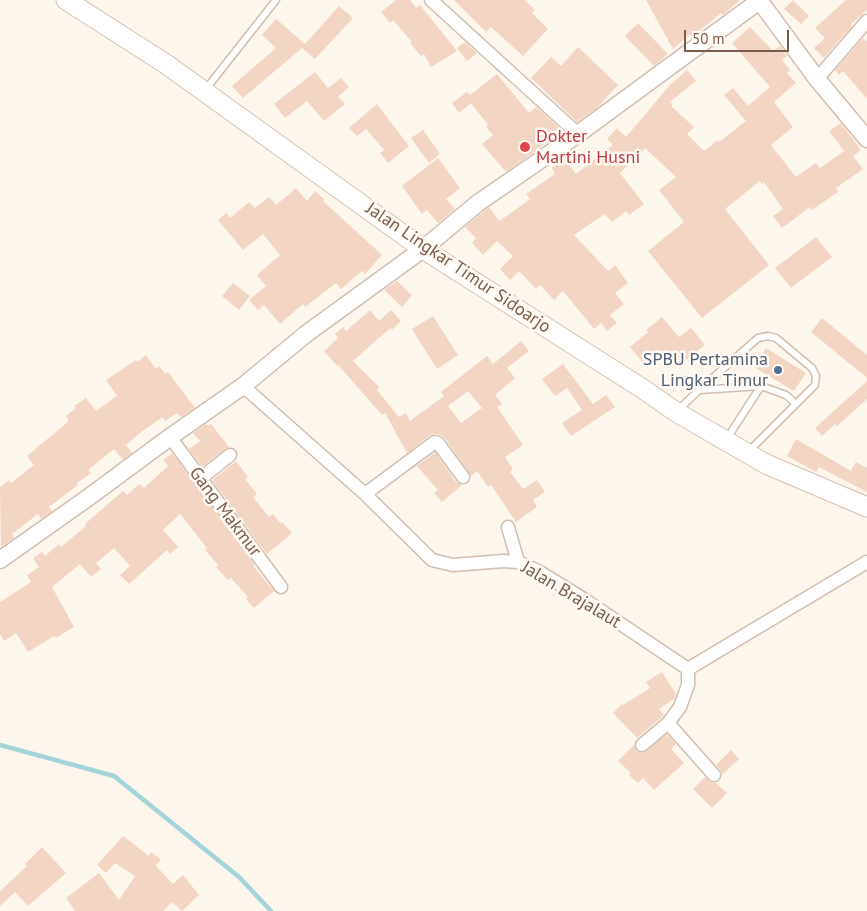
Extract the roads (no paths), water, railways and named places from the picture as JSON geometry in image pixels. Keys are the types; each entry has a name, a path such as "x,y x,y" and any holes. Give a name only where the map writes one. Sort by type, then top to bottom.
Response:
{"main road":[{"name":"Jalan Lingkar Timur Sidoarjo","path":"66,0 118,32 423,249 676,412 766,464 867,507"}],"street":[{"path":"431,0 578,134"},
{"path":"0,560 238,390 306,334 423,249 478,203 578,134 759,0 817,79 867,140"},
{"path":"817,79 867,21"},
{"name":"Jalan Brajalaut","path":"238,390 365,494 432,560 452,565 503,561 518,562 538,571 582,598 688,669"},
{"name":"Gang Makmur","path":"170,437 281,587"},
{"path":"365,494 435,442 463,477"},
{"path":"200,479 230,455"},
{"path":"508,527 518,562"},
{"path":"642,745 668,723 680,707 687,689 688,669 867,562"},
{"path":"668,723 714,775"}],"lane":[{"path":"204,92 276,0"},
{"path":"676,412 758,338 768,336 776,338 812,368 816,376 815,385 747,454"},
{"path":"699,390 761,386 781,393 796,404"},
{"path":"725,441 761,386"}],"waterway":[{"path":"0,745 114,776 239,877 271,911"}],"place":[{"name":"Dokter Martini Husni","path":"525,147"},
{"name":"SPBU Pertamina Lingkar Timur","path":"778,370"}]}
